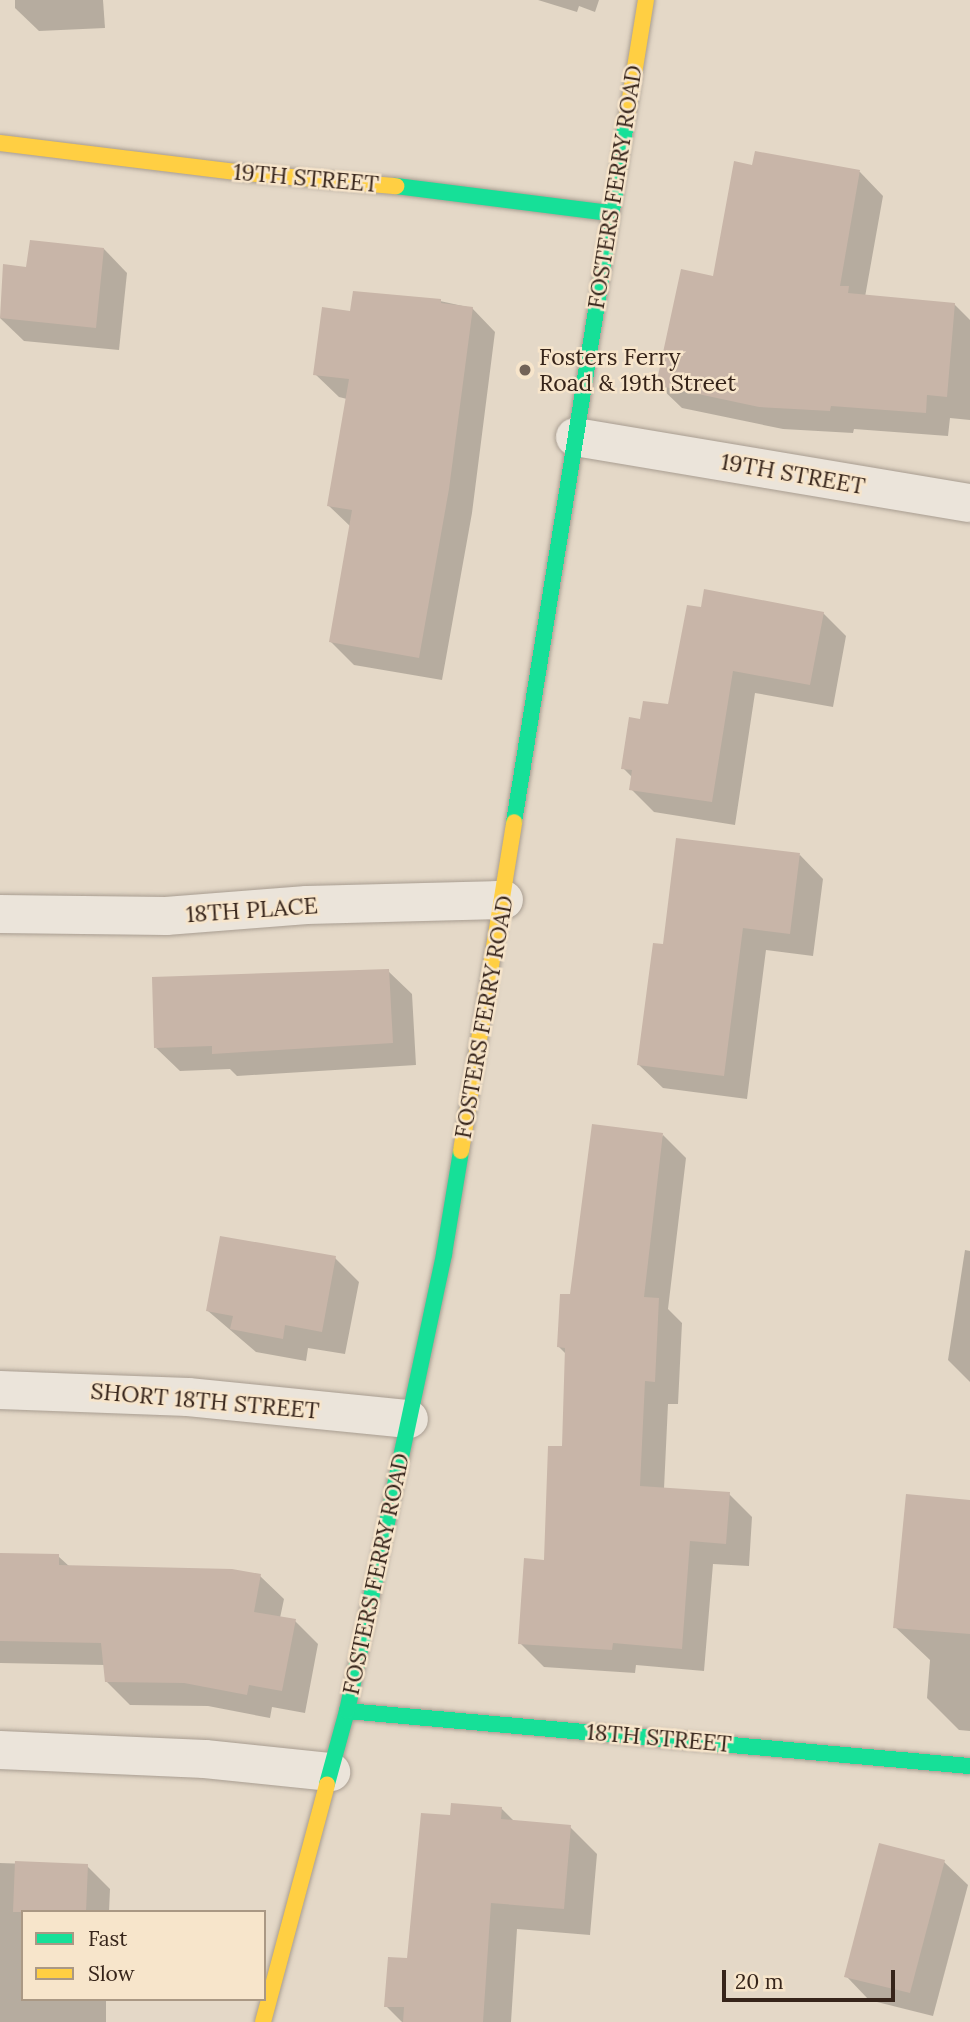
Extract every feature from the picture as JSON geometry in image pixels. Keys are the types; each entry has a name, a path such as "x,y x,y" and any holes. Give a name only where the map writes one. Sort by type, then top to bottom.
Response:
{"street":[{"name":"FOSTERS FERRY ROAD","path":"262,2022 347,1711 444,1254 505,900 575,437 646,0"},
{"name":"19TH STREET","path":"0,143 246,173 460,191 611,213"},
{"name":"19TH STREET","path":"575,437 970,503"},
{"name":"18TH PLACE","path":"0,914 166,916 307,905 505,900"},
{"name":"SHORT 18TH STREET","path":"0,1390 188,1398 409,1419"},
{"name":"18TH STREET","path":"347,1711 970,1766"},
{"path":"0,1750 205,1759 331,1772"}],"building":[{"path":"755,151 860,170 840,286 849,286 848,293 955,303 947,397 927,395 926,413 831,406 830,411 759,407 656,385 681,269 713,276 734,161 752,165"},
{"path":"30,240 104,248 96,328 0,318 3,264 26,267"},
{"path":"353,291 441,299 441,303 473,307 449,489 419,658 329,642 352,510 327,506 349,379 313,375 322,307 350,311"},
{"path":"704,589 824,612 810,685 733,671 712,802 629,790 632,770 621,769 629,717 640,719 643,701 668,704 687,605 701,607"},
{"path":"676,838 800,853 790,934 743,928 724,1076 637,1065 653,943 663,944"},
{"path":"389,969 393,1043 212,1054 212,1046 154,1048 152,977"},
{"path":"592,1124 663,1133 644,1297 659,1298 655,1382 645,1381 640,1486 730,1492 726,1544 690,1541 682,1649 613,1643 612,1650 518,1644 524,1558 544,1560 548,1446 562,1446 565,1348 557,1347 560,1294 570,1294"},
{"path":"220,1236 336,1256 322,1332 285,1325 283,1339 230,1329 233,1316 206,1311"},
{"path":"906,1494 970,1500 970,1634 893,1628"},
{"path":"0,1553 59,1554 59,1565 232,1569 261,1574 254,1612 296,1619 282,1691 249,1685 247,1695 184,1683 105,1682 101,1643 0,1641"},
{"path":"451,1803 502,1807 501,1819 571,1825 564,1909 491,1903 483,2022 403,2022 404,2007 384,2007 388,1957 407,1958 421,1813 450,1815"},
{"path":"879,1843 945,1860 910,1993 844,1977"},
{"path":"15,1861 88,1864 86,1910 13,1912"}],"traffic: fast":[{"path":"514,822 627,117"},
{"path":"396,186 611,213"},
{"path":"327,1784 347,1711 444,1254 461,1151"},
{"path":"347,1711 970,1766"}],"traffic: slow":[{"path":"627,117 646,0"},
{"path":"0,143 246,173 396,186"},
{"path":"461,1151 514,822"},
{"path":"263,2022 327,1784"}],"place":[{"name":"Fosters Ferry Road & 19th Street","path":"525,370"}]}
